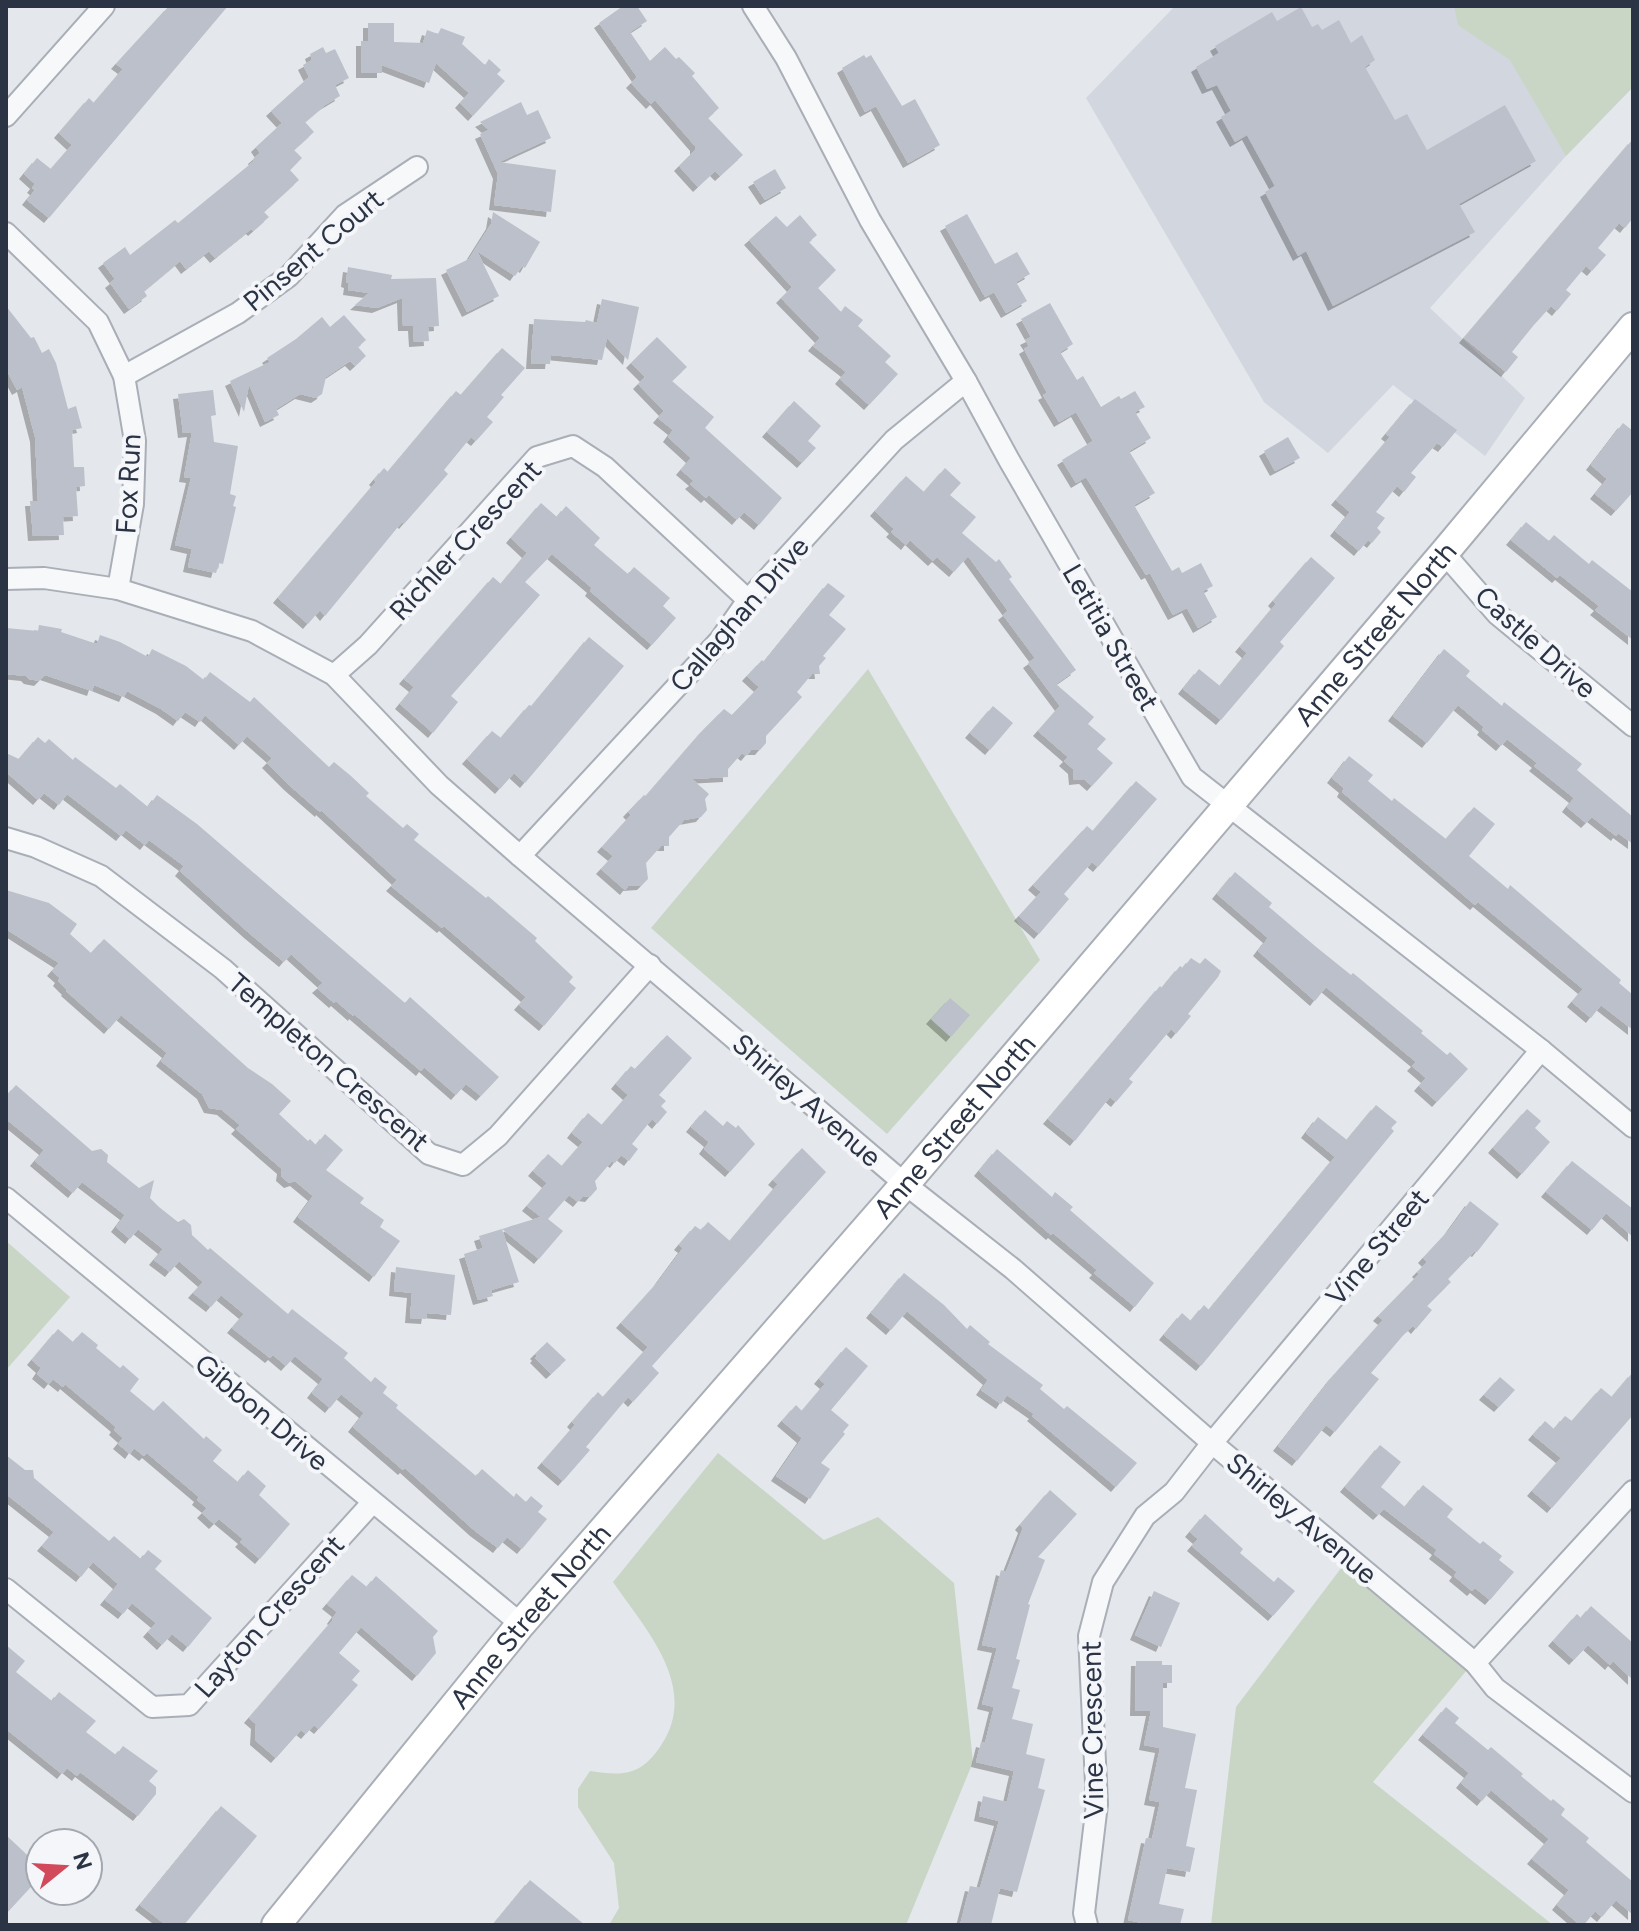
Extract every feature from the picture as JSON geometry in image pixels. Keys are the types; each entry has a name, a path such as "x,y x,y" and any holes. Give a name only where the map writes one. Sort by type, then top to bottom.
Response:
{"street":[{"path":"6,116 104,6"},
{"name":"Letitia Street","path":"753,6 786,58 870,220 966,381 1192,777 1541,1050 1633,1127"},
{"name":"Pinsent Court","path":"124,376 238,313 289,276 345,215 417,167"},
{"name":"Fox Run","path":"6,233 98,322 124,376 135,441 133,504 118,589"},
{"name":"Anne Street North","path":"276,1925 521,1624 905,1184 1633,327"},
{"name":"Callaghan Drive","path":"520,856 720,640 748,600 894,440 966,381"},
{"name":"Richler Crescent","path":"334,675 368,645 537,457 573,446 605,467 748,600"},
{"name":"Castle Drive","path":"1444,553 1497,614 1633,726"},
{"name":"Shirley Avenue","path":"6,579 44,578 118,589 252,631 334,675 439,785 520,856 905,1184 1013,1269 1212,1443 1475,1663 1495,1688 1633,1792"},
{"name":"Templeton Crescent","path":"6,838 36,847 101,876 223,969 429,1154 463,1165 498,1136 650,965"},
{"name":"Vine Street","path":"1212,1443 1541,1050"},
{"name":"Gibbon Drive","path":"6,1198 521,1624"},
{"name":"Vine Crescent","path":"1080,1921 1097,1804 1089,1636 1103,1582 1145,1516 1174,1492 1212,1443"},
{"path":"1475,1663 1633,1491"},
{"name":"Layton Crescent","path":"6,1589 152,1707 189,1705 372,1503"}],"shaded area":[{"path":"1175,6 1633,6 1633,87 1566,156 1430,308 1525,398 1485,456 1393,385 1328,453 1264,402 1086,98"}],"green space":[{"path":"1454,6 1633,6 1633,87 1566,156 1510,60 1458,25"},
{"path":"868,669 1040,960 887,1134 651,928"},
{"path":"6,1241 70,1297 6,1370"},
{"path":"718,1453 824,1540 878,1517 954,1583 973,1762 906,1925 609,1925 619,1908 614,1863 578,1807 578,1789 590,1771 630,1772 653,1757 671,1725 675,1703 664,1660 613,1582"},
{"path":"1348,1559 1472,1664 1373,1782 1553,1925 1211,1925 1236,1707"}],"building":[{"path":"169,6 228,6 49,218 27,200 35,190 32,188 35,184 24,174 37,158 51,169 72,145 59,133 89,98 94,103 123,69 116,64"},
{"path":"623,6 637,6 647,21 630,32 650,61 665,47 695,73 692,76 719,108 708,118 743,155 720,176 715,171 698,187 679,166 695,150 695,146 655,100 651,104 631,83 637,77 599,23"},
{"path":"1301,7 1312,27 1318,24 1322,30 1339,20 1351,43 1362,35 1375,60 1365,67 1395,120 1407,114 1427,150 1505,105 1536,161 1459,204 1475,232 1333,306 1306,251 1298,256 1265,192 1275,186 1247,135 1235,142 1221,117 1231,111 1217,85 1207,89 1196,67 1219,53 1215,46 1272,12 1277,21"},
{"path":"368,23 394,23 394,42 423,43 427,30 438,34 441,28 465,37 462,44 485,65 489,59 501,70 497,74 505,81 473,116 460,103 469,93 436,63 429,83 382,65 382,73 361,73 361,41 368,41"},
{"path":"323,47 326,53 335,49 349,78 335,85 340,96 305,122 314,132 294,150 302,158 290,170 299,180 264,212 269,217 253,231 251,229 215,258 209,251 186,269 180,261 144,291 147,296 129,309 110,283 115,279 103,263 125,247 130,255 175,220 178,223 254,161 260,153 256,147 282,123 271,111 309,77 303,65 312,60 310,54"},
{"path":"864,55 866,58 871,55 902,106 915,99 940,145 908,163 876,106 865,112 842,68"},
{"path":"521,102 527,115 538,110 551,138 499,162 556,170 551,212 494,205 498,174 480,134 489,130 480,122"},
{"path":"1633,139 1633,218 1625,228 1619,223 1598,248 1606,255 1592,271 1586,266 1566,290 1571,294 1557,311 1551,306 1533,326 1512,352 1518,357 1506,372 1464,338"},
{"path":"775,169 786,188 765,200 753,182"},
{"path":"493,212 540,242 525,268 522,266 515,276 477,251 499,296 467,312 446,270 469,259 491,224"},
{"path":"967,214 995,264 1017,252 1030,274 1016,282 1027,301 1006,313 994,292 985,297 945,226"},
{"path":"800,215 817,235 809,242 836,270 818,288 841,312 845,306 863,320 858,326 891,356 885,362 898,374 869,405 840,379 846,372 813,346 820,338 781,298 792,287 749,240 776,216 787,227"},
{"path":"348,267 392,275 391,279 436,278 439,326 428,327 429,341 414,342 413,326 403,326 402,298 377,308 355,305 369,293 348,290"},
{"path":"602,299 639,307 628,360 607,338 602,360 551,355 550,364 531,364 534,319 597,323"},
{"path":"1050,303 1073,344 1060,352 1077,380 1083,376 1101,407 1135,391 1145,407 1135,412 1151,438 1129,451 1155,493 1134,505 1172,571 1179,567 1182,573 1201,563 1213,586 1203,591 1217,617 1198,628 1187,608 1173,615 1150,573 1146,575 1086,477 1076,483 1062,460 1093,441 1076,412 1059,422 1043,395 1047,393 1024,349 1029,346 1025,340 1031,337 1021,319"},
{"path":"6,306 31,338 34,337 42,353 49,349 56,363 68,409 76,406 82,428 72,430 74,467 84,467 85,486 76,487 78,516 63,517 64,535 33,536 30,501 38,501 35,437 22,387 17,390 6,369"},
{"path":"344,315 366,340 358,347 366,356 355,366 350,361 326,377 322,394 316,398 300,394 276,409 279,415 265,422 249,384 244,412 230,381 270,362 267,358 322,317 330,327"},
{"path":"657,337 687,367 672,381 714,417 705,428 782,498 759,525 744,512 737,520 709,495 706,498 690,484 694,481 681,470 691,458 668,437 673,430 658,418 664,411 638,384 645,377 631,363"},
{"path":"502,348 525,368 501,395 504,397 487,417 493,422 476,441 471,437 444,470 448,474 404,524 402,522 325,616 320,610 308,624 278,598 376,482 374,480 384,468 388,472 456,391 461,395"},
{"path":"213,390 216,415 211,416 214,442 238,446 230,494 236,496 233,506 236,507 223,564 219,563 216,573 188,567 192,549 175,545 191,478 184,477 192,432 183,433 178,394"},
{"path":"1415,399 1457,430 1443,447 1437,443 1411,473 1416,477 1404,492 1397,486 1376,512 1385,518 1377,528 1381,532 1372,543 1368,540 1359,551 1335,531 1350,512 1336,500 1390,437 1386,434"},
{"path":"794,401 821,426 808,441 816,448 802,463 767,432"},
{"path":"1623,423 1633,431 1633,492 1616,511 1595,494 1607,479 1591,465"},
{"path":"1288,437 1300,458 1275,471 1264,451"},
{"path":"945,468 961,483 950,495 976,517 962,533 996,562 999,559 1012,577 1009,579 1076,670 1056,684 1094,717 1088,724 1106,739 1097,749 1113,763 1092,786 1084,779 1074,780 1073,769 1064,761 1068,757 1038,731 1060,706 1028,663 1035,658 1003,615 1008,611 968,556 954,572 937,557 933,561 910,540 906,545 875,511 906,476 924,492"},
{"path":"541,503 557,517 566,506 600,538 594,545 628,574 634,567 670,598 663,606 676,618 652,645 552,554 525,582 540,595 451,696 458,702 433,733 400,704 414,687 404,679 493,577 501,584 527,553 511,538"},
{"path":"1526,522 1549,541 1554,535 1589,564 1592,560 1633,592 1633,640 1595,610 1599,606 1560,575 1557,578 1511,540"},
{"path":"1311,557 1335,578 1280,642 1284,646 1221,720 1183,689 1199,669 1220,686 1247,653 1240,647 1276,604 1273,601"},
{"path":"828,583 845,596 829,615 846,629 823,656 826,658 819,666 820,674 812,674 797,692 802,697 766,736 766,743 760,750 751,750 746,756 742,753 728,769 728,777 692,779 709,794 705,799 707,810 701,817 684,820 669,837 669,846 661,846 646,863 648,879 642,885 628,886 625,890 601,869 613,856 602,847 631,815 628,812 646,796 704,729 724,709 732,715 759,687 747,676 762,660 764,662"},
{"path":"39,625 62,629 61,632 97,644 100,635 148,657 152,649 186,666 204,680 210,672 250,702 254,697 329,767 334,762 369,793 366,796 403,828 407,824 419,834 414,840 537,938 535,941 573,977 569,982 576,988 544,1026 519,1005 526,997 444,926 442,928 391,886 397,880 289,785 267,763 272,758 247,736 239,745 205,715 200,722 185,712 178,721 127,691 124,697 94,685 92,691 45,675 39,681 6,674 6,628 38,631"},
{"path":"589,637 624,666 525,783 514,773 500,789 467,759 492,731 501,738"},
{"path":"1444,649 1470,671 1466,676 1502,706 1504,702 1582,764 1577,770 1633,817 1633,844 1618,833 1616,836 1592,817 1586,823 1567,807 1574,798 1534,766 1537,763 1507,739 1501,746 1458,705 1427,743 1393,716"},
{"path":"993,706 1013,723 990,750 970,733"},
{"path":"38,737 45,743 49,739 73,760 75,757 116,788 120,784 148,807 157,795 197,824 405,1003 410,997 499,1077 481,1096 466,1084 456,1095 424,1067 421,1071 354,1014 336,1001 334,1003 317,988 323,983 291,954 284,962 249,933 180,871 184,866 149,840 145,845 126,830 121,836 67,794 59,805 44,793 38,800 6,772 6,753 19,759"},
{"path":"1349,756 1373,775 1368,781 1446,839 1474,807 1495,824 1469,856 1508,889 1510,885 1621,980 1619,983 1633,995 1633,1030 1601,1005 1591,1018 1572,1002 1583,989 1478,902 1475,905 1342,792 1344,788 1332,778"},
{"path":"1136,781 1157,799 1098,867 1092,862 1064,894 1069,899 1039,934 1019,916 1041,892 1033,885 1087,826 1093,831"},
{"path":"1235,872 1272,903 1269,907 1315,946 1351,975 1353,973 1447,1055 1450,1052 1468,1069 1437,1102 1419,1086 1426,1078 1412,1066 1416,1062 1326,987 1315,1001 1258,951 1268,938 1217,894"},
{"path":"6,890 49,903 77,924 70,934 91,953 104,939 248,1068 291,1101 279,1114 308,1141 310,1139 316,1145 325,1134 343,1150 326,1170 364,1198 360,1203 384,1220 380,1227 400,1241 374,1277 298,1217 313,1196 295,1181 289,1183 281,1176 282,1169 236,1129 240,1125 222,1110 209,1108 202,1094 161,1061 167,1053 121,1015 109,1029 58,981 60,978 52,971 59,963 6,929"},
{"path":"1191,958 1200,964 1205,958 1221,971 1218,977 1176,1034 1171,1029 1129,1079 1133,1082 1116,1102 1110,1097 1075,1141 1048,1119 1160,986 1162,988"},
{"path":"950,998 970,1015 951,1037 931,1019"},
{"path":"667,1035 692,1058 659,1095 666,1101 661,1106 667,1112 657,1124 652,1119 632,1144 638,1149 629,1161 621,1155 615,1163 612,1161 595,1181 597,1189 590,1197 583,1196 578,1202 569,1195 548,1219 563,1231 539,1259 502,1229 519,1282 491,1290 493,1296 478,1300 464,1254 483,1248 479,1236 541,1217 527,1206 547,1183 533,1171 548,1154 562,1166 583,1142 572,1133 588,1113 602,1125 628,1095 616,1084 631,1066 635,1069"},
{"path":"16,1085 92,1151 101,1149 108,1155 107,1162 139,1188 154,1180 150,1198 159,1207 178,1222 184,1219 191,1225 192,1235 208,1250 210,1248 288,1314 292,1309 348,1353 344,1358 371,1382 375,1377 387,1387 383,1393 398,1405 396,1408 476,1476 482,1469 514,1497 516,1493 526,1502 531,1496 543,1506 538,1512 547,1519 522,1549 507,1537 498,1548 475,1531 405,1468 403,1470 353,1427 364,1413 341,1394 330,1408 312,1393 323,1379 295,1356 286,1366 273,1355 270,1358 232,1328 244,1314 221,1295 211,1307 193,1293 203,1282 179,1261 170,1272 154,1260 163,1249 138,1229 130,1239 116,1227 125,1215 82,1182 73,1193 35,1161 44,1150 6,1119 6,1096"},
{"path":"1376,1105 1397,1122 1391,1128 1394,1131 1201,1366 1164,1335 1182,1313 1191,1321 1204,1305 1209,1310 1335,1157 1306,1133 1318,1117 1347,1140"},
{"path":"1527,1109 1541,1121 1535,1128 1550,1142 1522,1174 1493,1148"},
{"path":"705,1110 723,1126 727,1121 736,1128 738,1125 755,1144 730,1172 704,1149 709,1142 691,1127"},
{"path":"802,1148 826,1172 652,1366 659,1373 633,1402 628,1397 586,1447 590,1450 563,1481 542,1463 598,1392 603,1397 648,1347 621,1323 658,1282 683,1248 679,1245 695,1226 701,1230 708,1222 730,1241 778,1184 773,1180"},
{"path":"997,1149 1052,1197 1055,1192 1073,1207 1070,1210 1154,1283 1135,1307 1094,1273 1097,1270 1053,1233 1051,1235 979,1171"},
{"path":"1572,1161 1633,1209 1633,1237 1606,1213 1592,1230 1546,1192"},
{"path":"1470,1201 1499,1224 1477,1252 1448,1279 1451,1282 1427,1306 1432,1310 1416,1329 1413,1326 1406,1332 1371,1373 1379,1379 1335,1432 1326,1425 1297,1461 1278,1446 1333,1376 1383,1320 1378,1316 1419,1274 1417,1272 1427,1262 1423,1258"},
{"path":"396,1267 455,1275 451,1315 427,1313 426,1319 410,1318 412,1293 394,1291"},
{"path":"904,1273 944,1305 967,1329 970,1325 990,1342 988,1344 1043,1385 1040,1389 1064,1409 1067,1406 1137,1463 1116,1487 1032,1416 1034,1414 1007,1395 1001,1404 981,1390 988,1380 907,1311 891,1330 871,1313"},
{"path":"58,1329 73,1342 82,1332 120,1368 123,1365 139,1379 130,1391 154,1411 163,1401 204,1439 206,1436 222,1450 213,1461 238,1482 248,1470 266,1486 259,1495 290,1524 260,1559 240,1542 243,1539 219,1519 214,1524 202,1513 207,1508 197,1500 199,1497 147,1453 144,1456 134,1448 130,1454 118,1444 123,1438 114,1430 116,1427 65,1384 63,1387 53,1379 49,1384 37,1374 41,1368 32,1360"},
{"path":"547,1342 566,1360 551,1374 535,1358"},
{"path":"846,1347 868,1366 831,1410 849,1425 821,1463 830,1469 810,1499 776,1476 802,1438 782,1421 796,1405 802,1411 825,1384 819,1379"},
{"path":"1633,1372 1633,1415 1552,1508 1532,1491 1561,1458 1533,1435 1545,1421 1554,1429 1565,1416 1572,1421 1601,1388 1612,1397"},
{"path":"1500,1377 1515,1390 1499,1407 1484,1395"},
{"path":"1380,1445 1401,1462 1381,1487 1405,1507 1423,1485 1453,1509 1447,1517 1480,1544 1483,1541 1502,1556 1499,1560 1514,1572 1490,1600 1475,1588 1472,1591 1454,1576 1457,1572 1434,1554 1437,1550 1384,1509 1378,1515 1345,1487"},
{"path":"6,1455 25,1470 33,1470 34,1478 109,1541 114,1536 141,1559 148,1550 162,1561 155,1569 212,1618 188,1647 172,1634 162,1645 148,1632 156,1623 132,1603 123,1614 105,1600 118,1584 93,1562 81,1577 42,1546 54,1532 6,1494"},
{"path":"1050,1490 1077,1514 1038,1557 1045,1560 1028,1604 1016,1659 1020,1660 1012,1688 1020,1690 1012,1719 1033,1724 1026,1754 1045,1759 1038,1788 1045,1790 1017,1892 1000,1888 991,1925 960,1925 970,1886 980,1888 999,1821 979,1816 983,1796 1007,1802 1014,1771 976,1762 981,1742 985,1743 994,1707 982,1704 997,1648 982,1645 1001,1570 1006,1572 1023,1528 1020,1525"},
{"path":"1205,1514 1243,1549 1240,1553 1274,1582 1278,1577 1295,1591 1273,1616 1192,1546 1198,1539 1190,1532"},
{"path":"352,1575 367,1587 376,1576 438,1631 433,1637 436,1653 417,1676 361,1627 339,1653 360,1671 352,1680 358,1685 319,1729 314,1725 306,1734 301,1730 276,1758 255,1740 256,1724 249,1718 333,1620 337,1612 327,1604"},
{"path":"1154,1591 1180,1603 1161,1647 1135,1635"},
{"path":"1591,1606 1633,1643 1633,1680 1613,1661 1610,1665 1588,1645 1574,1660 1553,1641 1577,1614 1581,1618"},
{"path":"6,1645 25,1661 16,1672 52,1701 59,1692 96,1721 86,1732 116,1755 123,1746 158,1771 149,1781 156,1787 156,1794 138,1816 80,1772 77,1776 67,1768 62,1774 6,1729"},
{"path":"1136,1661 1162,1661 1162,1665 1172,1665 1172,1683 1163,1683 1163,1727 1196,1734 1185,1788 1197,1790 1186,1846 1195,1848 1190,1872 1167,1868 1159,1904 1184,1909 1180,1925 1151,1925 1128,1920 1146,1838 1152,1839 1160,1802 1149,1800 1160,1748 1144,1745 1151,1711 1135,1711"},
{"path":"1446,1707 1459,1718 1455,1723 1488,1750 1491,1747 1523,1774 1521,1776 1565,1809 1561,1815 1589,1838 1586,1842 1633,1882 1633,1915 1616,1900 1602,1917 1595,1911 1584,1925 1580,1925 1557,1905 1569,1890 1532,1859 1549,1839 1491,1790 1482,1801 1461,1783 1469,1773 1423,1735"},
{"path":"221,1806 257,1836 184,1925 166,1925 140,1905"},
{"path":"6,1835 24,1852 24,1894 6,1914"},
{"path":"530,1880 585,1925 493,1925"}]}
